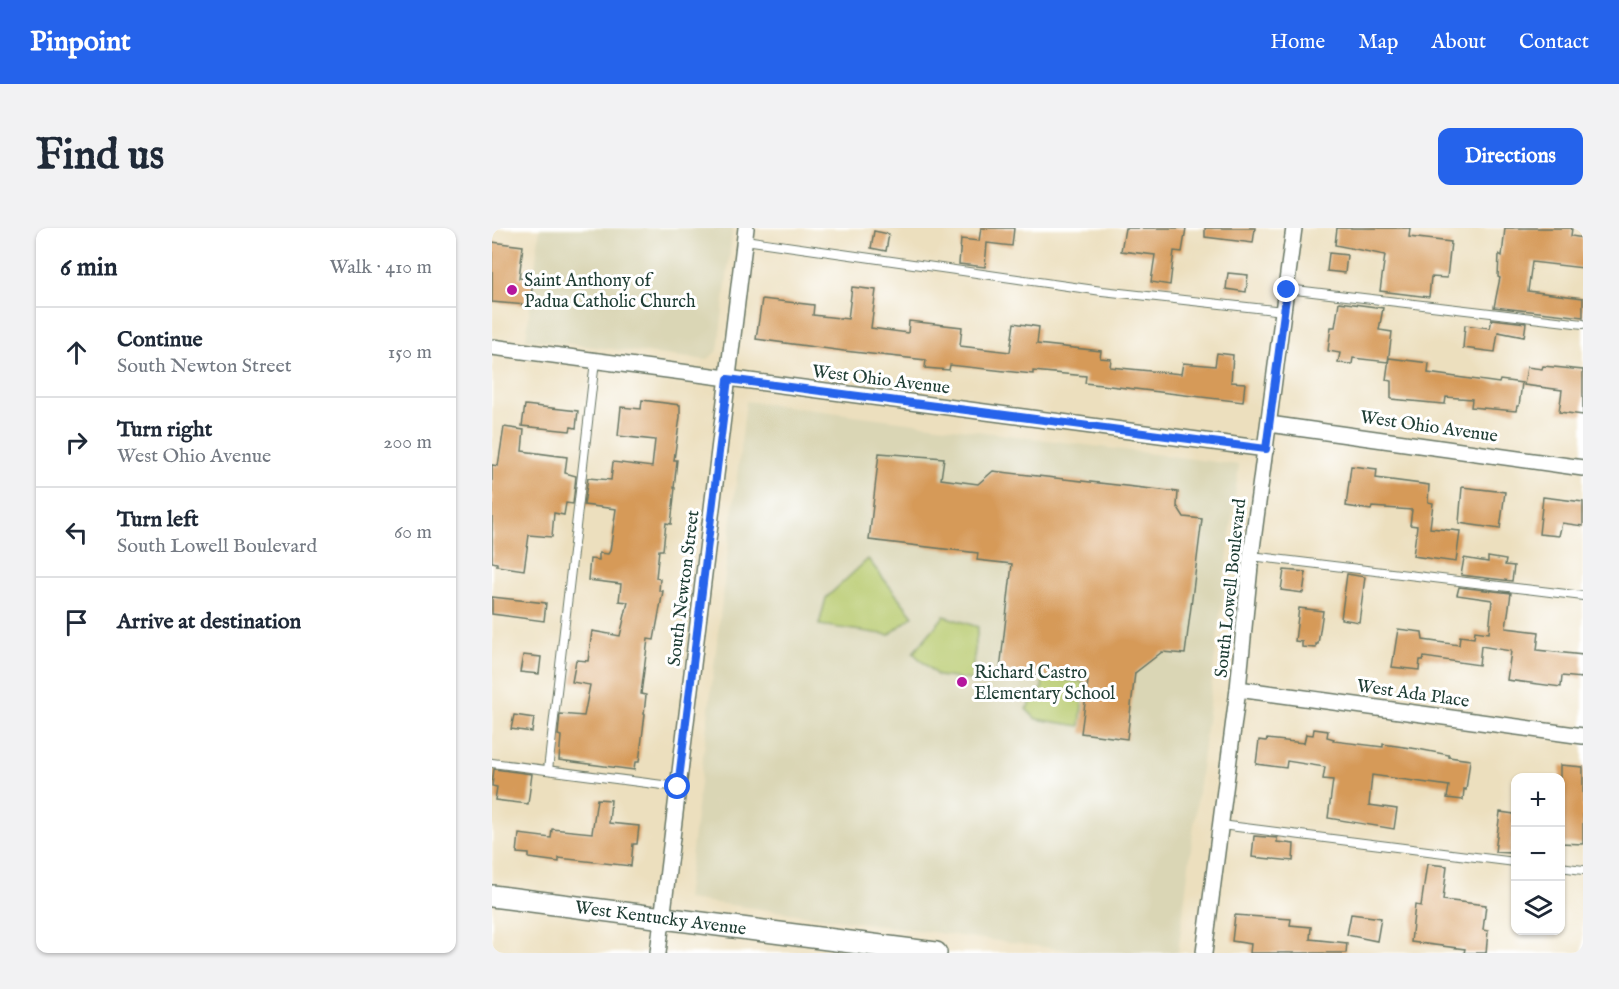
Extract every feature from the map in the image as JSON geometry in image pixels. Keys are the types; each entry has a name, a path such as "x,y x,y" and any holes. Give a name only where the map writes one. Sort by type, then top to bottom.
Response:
{"street":[{"name":"South Lowell Boulevard","path":"1204,953 1239,689 1251,556 1294,228"},
{"name":"South Newton Street","path":"658,953 746,234"},
{"name":"West Ohio Avenue","path":"492,347 1266,449"},
{"name":"West Ohio Avenue","path":"1269,423 1583,468"},
{"name":"West Ada Place","path":"1239,689 1583,736"},
{"name":"West Kentucky Avenue","path":"492,896 936,953"}],"lane":[{"path":"746,234 1102,291 1284,311"},
{"path":"1287,290 1583,324"},
{"path":"548,770 595,361"},
{"path":"1251,556 1583,596"},
{"path":"492,763 678,787"},
{"path":"1221,825 1511,861"},
{"path":"1565,868 1583,870"}],"shaded area":[{"path":"540,228 733,228 718,350 707,360 526,339"},
{"name":"Richard Castro Elementary School","path":"746,401 1239,465 1178,953 1088,953 686,899"}],"green space":[{"path":"868,559 913,616 889,635 819,625 826,598"},
{"path":"944,616 978,627 971,680 938,676 913,653"},
{"path":"1043,677 1084,682 1080,726 1036,719 1026,709 1042,688"}],"building":[{"path":"981,228 1014,228 1012,246 987,243 985,267 959,264 961,239 979,241"},
{"path":"1125,228 1186,228 1182,252 1174,251 1170,285 1151,282 1155,255 1121,251"},
{"path":"1205,228 1255,228 1253,243 1205,237"},
{"path":"1337,228 1410,228 1409,237 1451,242 1447,278 1431,277 1429,297 1380,291 1385,255 1335,245"},
{"path":"1505,228 1572,228 1571,236 1583,238 1583,268 1532,262 1528,291 1583,298 1583,317 1494,307 1500,278 1498,277 1499,254 1502,256"},
{"path":"874,231 889,234 886,251 871,248"},
{"path":"492,242 523,246 519,278 533,279 531,297 527,297 526,305 492,302"},
{"path":"1329,253 1347,255 1345,273 1327,271"},
{"path":"1228,273 1248,275 1246,292 1226,289"},
{"path":"852,287 876,290 871,328 908,333 909,321 962,327 960,346 1010,352 1014,323 1039,327 1037,344 1101,351 1100,358 1111,359 1110,367 1181,374 1183,363 1215,366 1217,353 1233,355 1231,382 1245,383 1243,402 1085,383 1086,376 1033,371 1033,374 950,365 949,370 925,368 926,360 756,339 762,299 814,305 813,315 848,319"},
{"path":"1339,302 1383,308 1379,330 1392,332 1388,362 1353,358 1352,364 1338,363 1340,353 1328,351 1331,327 1335,327"},
{"path":"1492,319 1526,323 1524,337 1498,332 1495,352 1463,348 1465,325 1490,328"},
{"path":"1389,358 1429,363 1428,373 1499,383 1500,380 1522,383 1519,406 1516,411 1471,407 1472,399 1446,397 1445,404 1443,404 1391,399 1391,381 1386,380"},
{"path":"1543,366 1583,370 1583,415 1559,412 1562,390 1524,385 1527,367 1542,369"},
{"path":"642,400 680,405 680,417 674,460 677,460 671,524 666,523 663,550 659,550 656,578 660,579 659,591 663,591 654,640 648,639 641,694 646,695 645,714 639,762 635,762 634,770 559,760 561,736 558,735 560,714 584,716 590,685 572,682 576,660 588,661 592,631 620,636 628,602 619,601 621,584 588,580 590,559 599,560 599,553 608,554 610,551 616,509 584,505 588,478 611,480 613,462 652,467 655,440 618,436 621,407 641,409"},
{"path":"525,405 578,411 576,428 571,427 570,431 522,426"},
{"path":"504,427 524,430 522,451 567,457 565,473 576,476 573,504 566,503 564,515 554,513 552,537 529,535 524,570 497,566 497,563 492,562 492,465 498,466"},
{"path":"879,453 944,458 941,479 978,484 993,471 1178,492 1177,506 1184,517 1202,519 1185,654 1162,652 1135,673 1127,739 1081,733 1088,681 1000,670 1012,564 977,560 978,553 869,540"},
{"path":"1351,466 1377,469 1376,478 1429,485 1428,502 1433,503 1430,528 1460,531 1456,562 1413,556 1417,526 1410,525 1412,510 1372,507 1371,510 1346,506"},
{"path":"1462,487 1505,492 1500,529 1459,523"},
{"path":"1543,497 1583,502 1583,526 1562,523 1559,536 1539,534"},
{"path":"1488,557 1506,560 1505,565 1514,566 1512,581 1461,575 1464,558 1488,562"},
{"path":"1284,570 1306,572 1303,593 1281,590"},
{"path":"1347,574 1365,577 1359,622 1341,619"},
{"path":"1459,587 1511,593 1506,628 1539,632 1537,650 1583,655 1582,678 1562,676 1561,687 1507,680 1511,651 1481,646 1479,665 1424,657 1420,660 1419,670 1392,667 1398,629 1422,632 1423,640 1459,645 1460,636 1474,638 1475,631 1489,633 1492,600 1457,595"},
{"path":"492,597 546,603 544,621 492,614"},
{"path":"1299,608 1323,611 1316,648 1302,647 1302,642 1295,641"},
{"path":"523,655 541,657 539,674 520,672"},
{"path":"514,715 534,718 532,732 511,729"},
{"path":"1314,729 1328,731 1327,737 1334,739 1333,741 1383,747 1383,744 1470,760 1463,800 1447,798 1449,786 1372,775 1369,805 1397,809 1394,829 1328,818 1333,780 1323,779 1325,767 1287,761 1286,768 1256,764 1259,740 1304,743 1306,734 1313,735"},
{"path":"1560,765 1583,767 1583,844 1565,843 1565,773 1560,773"},
{"path":"494,769 532,774 528,804 495,800 497,787 492,786"},
{"path":"597,799 611,800 609,823 639,826 637,844 633,844 631,866 559,858 559,862 529,858 529,854 517,853 519,834 551,838 552,829 592,833"},
{"path":"1500,812 1511,814 1510,853 1495,852"},
{"path":"1254,836 1277,838 1277,842 1294,844 1293,861 1252,857"},
{"path":"1427,864 1447,866 1443,900 1486,905 1483,930 1488,931 1486,953 1464,953 1465,949 1411,942 1415,905 1421,906"},
{"path":"1351,914 1381,918 1377,941 1347,935"},
{"path":"1235,915 1291,919 1290,925 1311,927 1310,939 1347,943 1346,953 1250,953 1251,944 1232,941"}],"place":[{"name":"Saint Anthony of Padua Catholic Church","path":"512,290"},
{"name":"Richard Castro Elementary School","path":"962,682"}],"route":[{"path":"678,787 728,379 1266,449 1287,290"}]}
